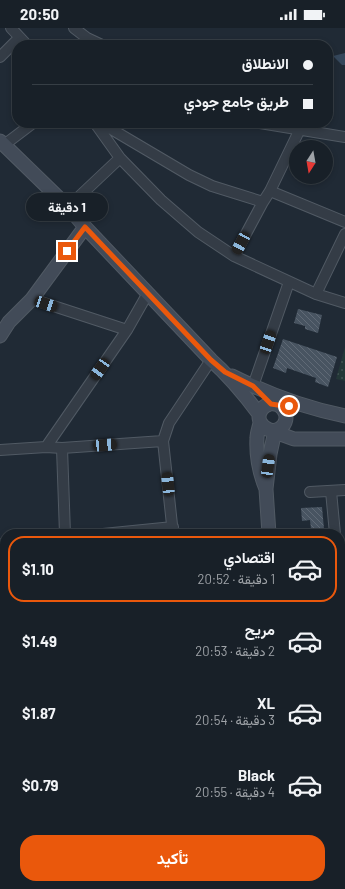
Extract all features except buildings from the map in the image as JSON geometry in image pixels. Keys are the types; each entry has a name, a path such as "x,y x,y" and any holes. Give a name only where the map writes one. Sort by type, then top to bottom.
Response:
{"main road":[{"path":"2,143 68,207 148,294 211,360 225,372 237,386 259,418 262,426 266,429 276,430 283,425 286,418 284,411 253,386"},
{"path":"0,336 5,322 32,299 85,227"},
{"path":"225,372 276,396 319,410 345,416"},
{"path":"266,489 261,477 257,456 257,436 259,418 262,409 266,405 275,404 289,406 298,403"},
{"path":"276,430 283,435 294,439 345,438"},
{"path":"269,529 266,489 270,454 276,430"}],"street":[{"path":"11,28 22,40"},
{"path":"74,28 91,40"},
{"path":"0,56 12,48"},
{"path":"2,143 25,128"},
{"path":"99,128 120,158 161,200 198,232 234,256 316,294 345,303"},
{"path":"109,128 189,175 212,186 262,202"},
{"path":"293,128 345,137"},
{"path":"234,256 262,202 270,191 300,129"},
{"path":"68,207 120,158"},
{"path":"270,191 345,222"},
{"path":"316,294 345,234"},
{"path":"253,386 288,282"},
{"path":"46,446 127,330 148,294"},
{"path":"32,299 127,330"},
{"path":"173,529 163,441 169,422 211,360"},
{"path":"0,450 46,446 62,448 163,441"},
{"path":"62,448 65,529"},
{"path":"310,492 345,490"},
{"path":"332,491 335,529"}],"green space":[{"path":"345,347 345,381 336,379"}],"water":[{"path":"345,53 345,65 342,65 333,56"}],"route":[{"path":"67,251 85,227 211,360 225,372 253,386 271,404 289,406"}]}
